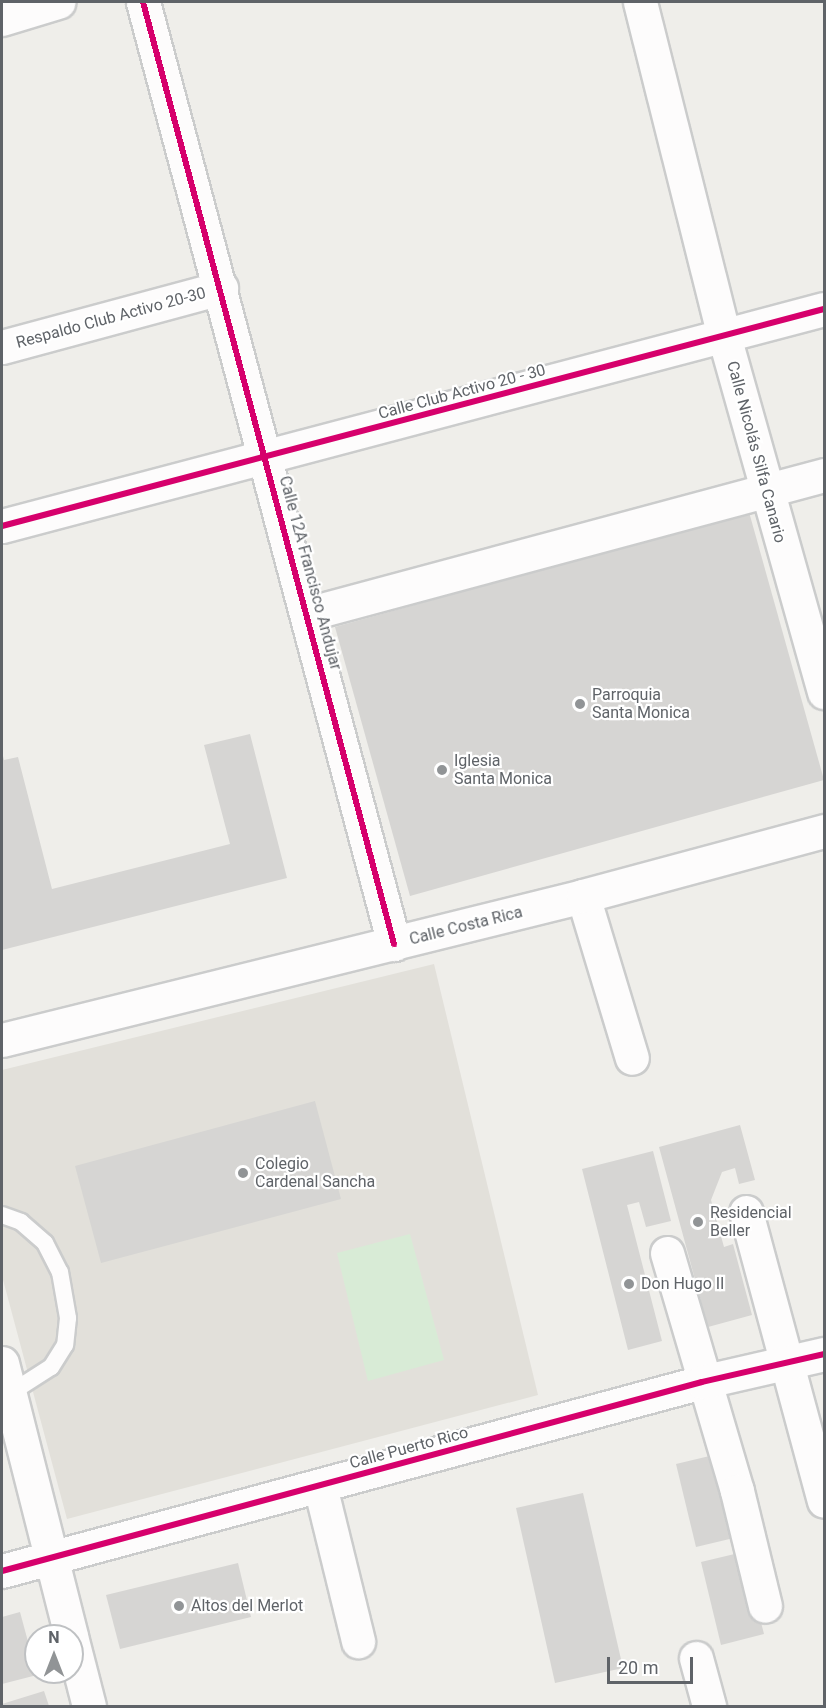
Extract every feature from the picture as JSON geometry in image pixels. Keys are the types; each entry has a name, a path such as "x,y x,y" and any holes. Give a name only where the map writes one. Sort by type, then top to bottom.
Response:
{"street":[{"path":"2,19 58,2"},
{"name":"Calle 12A Francisco Andujar","path":"143,2 394,944"},
{"name":"Calle Nicolás Silfa Canario","path":"640,2 724,336 766,489 814,623 825,692"},
{"name":"Respaldo Club Activo 20-30","path":"2,347 221,288"},
{"name":"Calle Club Activo 20 - 30","path":"2,526 266,459 825,309"},
{"path":"307,614 825,475"},
{"name":"Calle Costa Rica","path":"2,1040 394,944 825,831"},
{"path":"583,896 632,1058"},
{"path":"746,1212 825,1501"},
{"path":"667,1253 702,1382 737,1491 765,1606"},
{"name":"Calle Puerto Rico","path":"2,1571 702,1382 825,1354"},
{"path":"2,1363 67,1624"},
{"path":"320,1486 358,1641"},
{"path":"696,1658 709,1707"},
{"path":"83,1684 89,1707"}],"lane":[{"path":"2,1215 21,1222 45,1242 60,1272 68,1318 65,1345 51,1367 9,1394"}],"shaded area":[{"name":"Colegio Cardenal Sancha","path":"434,964 538,1395 67,1519 2,1276 2,1070"}],"green space":[{"path":"410,1234 444,1360 368,1381 337,1253"}],"building":[{"name":"Parroquia Santa Monica","path":"749,512 824,780 410,896 335,627"},
{"path":"250,734 287,878 2,950 2,752 4,760 18,757 52,889 230,844 204,745"},
{"path":"315,1101 341,1199 101,1263 75,1166"},
{"name":"Residencial Beller","path":"740,1125 755,1180 739,1184 735,1168 722,1172 711,1200 724,1247 733,1244 752,1315 708,1327 659,1147"},
{"name":"Don Hugo II","path":"653,1151 671,1221 646,1227 639,1202 627,1205 662,1341 628,1350 582,1169"},
{"path":"718,1454 738,1537 696,1547 676,1464"},
{"path":"583,1493 623,1668 555,1683 516,1508"},
{"path":"743,1552 764,1634 721,1645 701,1562"},
{"name":"Altos del Merlot","path":"238,1563 251,1617 120,1649 106,1595"},
{"path":"20,1612 24,1627 24,1678 2,1684 2,1617"},
{"path":"44,1691 49,1706 2,1706 2,1704"}],"cycle path":[{"path":"143,2 394,944"},
{"path":"2,526 824,309"},
{"path":"2,1571 702,1382 824,1354"}],"place":[{"name":"Parroquia Santa Monica","path":"580,704"},
{"name":"Iglesia Santa Monica","path":"442,770"},
{"name":"Colegio Cardenal Sancha","path":"243,1173"},
{"name":"Residencial Beller","path":"698,1222"},
{"name":"Don Hugo II","path":"629,1284"},
{"name":"Altos del Merlot","path":"179,1606"}]}
